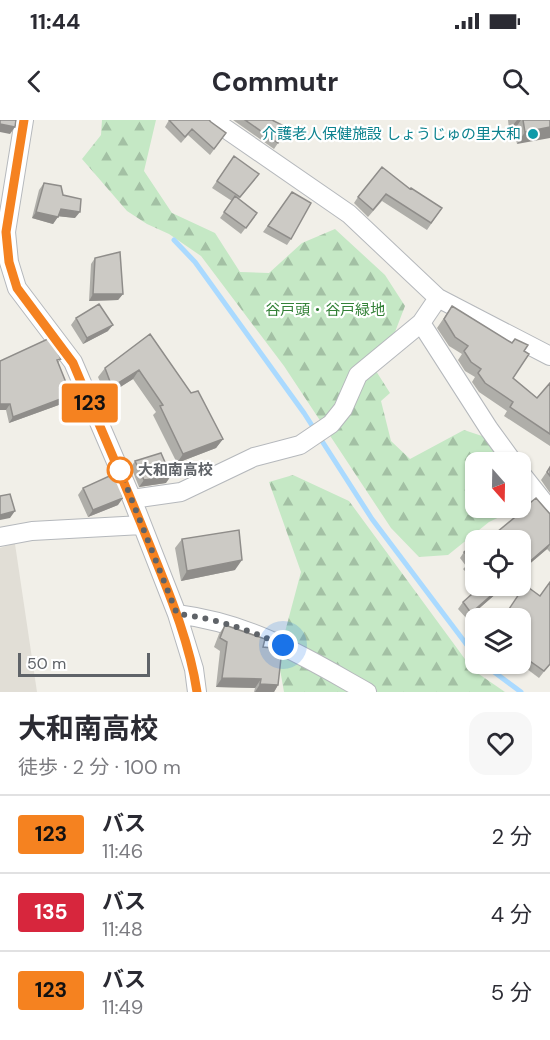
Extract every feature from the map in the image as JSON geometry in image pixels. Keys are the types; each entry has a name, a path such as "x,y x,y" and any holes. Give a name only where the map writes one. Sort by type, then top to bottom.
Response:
{"street":[{"path":"24,120 3,232 9,262 17,288 73,363 132,499 177,614 194,669 197,692"},
{"path":"213,120 349,214 438,298 550,356"},
{"path":"132,499 181,492 254,458 300,445 331,424 343,409 358,375 421,323 438,298"},
{"path":"421,323 506,452"},
{"path":"531,486 550,510"},
{"path":"0,537 32,531 142,525"},
{"path":"177,614 208,618 247,629 283,645 367,692"}],"shaded area":[{"path":"15,543 37,692 0,692 0,548"}],"green space":[{"name":"谷戸頭・谷戸緑地","path":"102,120 156,120 144,171 172,213 215,233 240,272 269,273 302,243 335,229 385,275 405,306 395,332 369,360 390,393 381,401 391,441 410,459 464,430 488,438 498,452 465,452 465,518 497,518 479,530 465,530 465,541 448,555 419,557 391,528 284,366 201,256 169,234 127,211 82,159 101,135"},
{"path":"293,475 349,501 465,659 465,674 479,674 505,692 284,692 278,658 301,572 269,482"}],"building":[{"path":"0,120 16,120 15,127 0,124"},
{"path":"169,120 209,120 226,133 214,149 192,129 185,137"},
{"path":"245,120 272,120 286,127 278,143"},
{"path":"523,120 550,120 550,127 525,132"},
{"path":"234,156 259,174 240,197 217,181"},
{"path":"382,167 410,189 442,208 431,223 386,194 373,210 358,197"},
{"path":"44,183 61,186 63,195 81,199 80,212 61,209 58,217 36,212"},
{"path":"292,192 311,203 291,239 268,226"},
{"path":"235,196 257,213 246,228 224,212"},
{"path":"120,252 123,294 93,294 95,258"},
{"path":"99,304 113,325 87,338 76,318"},
{"path":"452,306 512,343 515,339 528,345 524,351 529,354 513,378 537,398 550,383 550,434 510,407 513,402 485,383 478,373 481,369 471,362 464,351 468,346 455,337 444,319"},
{"path":"150,334 191,393 198,391 223,439 183,454 160,406 163,405 139,370 112,387 105,368"},
{"path":"50,338 61,359 57,360 71,395 13,417 10,404 0,404 0,361"},
{"path":"161,453 171,476 144,480 135,461"},
{"path":"116,473 121,484 119,485 123,498 93,510 83,488"},
{"path":"10,494 15,511 0,515 0,496"},
{"path":"536,498 550,514 550,544 531,560 531,530 499,530 514,518 531,518 531,502"},
{"path":"239,530 242,560 187,571 182,539"},
{"path":"550,582 550,664 544,671 531,662 531,608 510,608 518,596 531,596 531,589 540,596"},
{"path":"470,596 490,596 477,608 467,608 463,602"},
{"path":"225,625 265,639 263,647 282,649 278,685 260,684 261,679 222,678 227,642 220,638"}],"waterway":[{"path":"174,240 195,262 304,413 372,519 465,642"},
{"path":"497,674 521,692"}],"bus line":[{"name":"123","path":"24,120 6,232 9,262 17,288 73,363 132,499 177,614 194,669 197,692"}],"place":[{"name":"介護老人保健施設 しょうじゅの里大和","path":"533,134"},
{"name":"大和南高校","path":"120,470"}],"route":[{"path":"120,470 177,614 208,618 247,629 283,645"}]}
